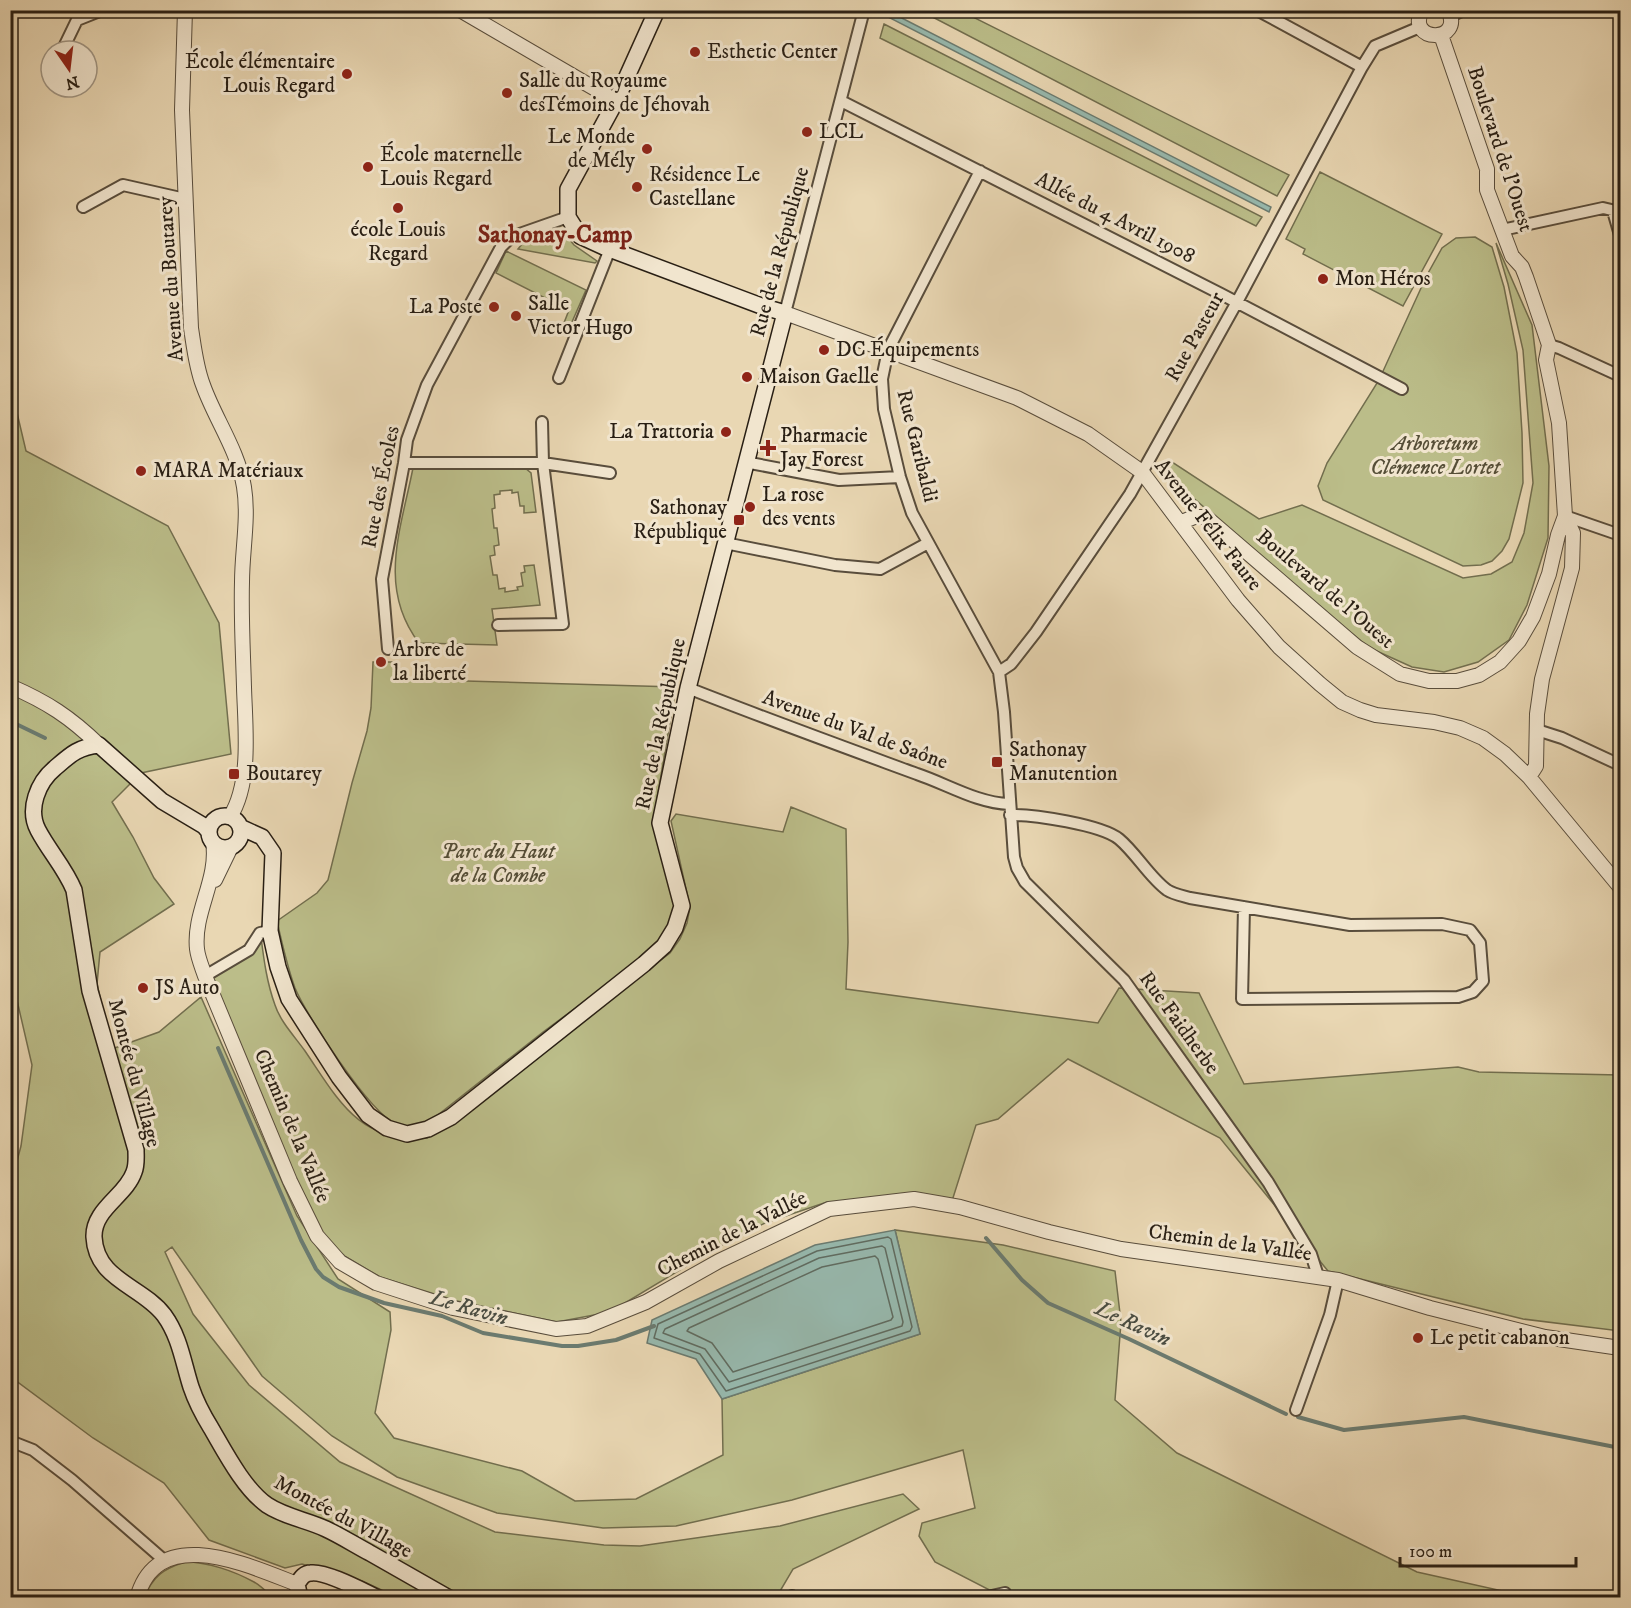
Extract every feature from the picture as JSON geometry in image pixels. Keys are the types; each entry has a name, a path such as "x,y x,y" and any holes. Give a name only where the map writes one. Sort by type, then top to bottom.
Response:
{"main road":[{"path":"568,217 568,189 616,101 657,10"},
{"name":"Avenue Félix Faure","path":"568,217 580,236 785,313"},
{"name":"Rue de la République","path":"224,826 262,837 270,846 273,854 270,931 288,999 339,1077 369,1115 387,1128 407,1134 428,1129 451,1117 664,946 675,928 682,906 660,823 688,688 785,313"},
{"path":"99,745 162,801 179,811 224,826 241,835 234,845 221,848 224,826"},
{"name":"Montée du Village","path":"99,745 84,747 72,753 49,773 39,786 33,814 37,829 69,877 74,890 90,992 136,1150 134,1174 99,1219 94,1234 100,1260 108,1272 120,1282 153,1303 170,1324 179,1344 191,1388 201,1410 227,1456 253,1492 266,1504 284,1514 327,1529 449,1598"},
{"name":"Rue de la République","path":"234,845 246,842 258,845 265,850 272,884"},
{"path":"298,1591 302,1576 310,1572 321,1574 378,1598"}],"street":[{"path":"68,39 77,20 102,10"},
{"name":"Avenue du Boutarey","path":"185,10 182,110 191,328 196,362 204,387 234,453 244,487 245,521 242,582 246,734 240,788 224,826 197,929 197,950 213,995"},
{"path":"460,10 616,101"},
{"name":"Rue de la République","path":"785,313 864,10"},
{"path":"1257,10 1362,67"},
{"path":"1422,10 1420,27 1429,35 1441,35 1450,27 1454,12"},
{"name":"Rue Pasteur","path":"999,672 1011,664 1036,632 1102,537 1142,472 1375,46 1420,27"},
{"name":"Boulevard de l'Ouest","path":"1182,522 1194,517 1206,517 1357,647 1400,674 1429,681 1457,681 1479,675 1500,662 1519,642 1533,617 1549,574 1564,516 1559,423 1546,360 1549,345 1522,267 1512,256 1487,190 1487,169 1441,35"},
{"name":"Allée du 4 Avril 1908","path":"841,101 1237,302 1402,389"},
{"name":"Rue Garibaldi","path":"980,171 888,350 882,378 884,409 900,477 912,513 999,672 1010,809"},
{"path":"83,207 123,185 185,199"},
{"path":"1502,230 1603,208 1617,212 1620,235"},
{"name":"Rue des Écoles","path":"388,650 382,579 407,440 427,385 501,247 511,237 568,217"},
{"path":"559,378 610,249"},
{"name":"Avenue Félix Faure","path":"785,313 1017,398 1088,434 1142,472 1239,600 1279,647 1342,702 1376,715 1434,722 1483,738 1505,754 1529,777 1620,887"},
{"path":"1549,345 1620,376"},
{"path":"498,625 563,624 543,463 542,422"},
{"path":"745,462 839,480 900,477"},
{"path":"404,463 543,463 610,473"},
{"path":"1564,516 1620,535"},
{"path":"1529,777 1536,766 1537,714 1542,679 1572,568 1573,533 1564,516"},
{"path":"1558,535 1572,553"},
{"path":"725,543 835,565 880,569 928,543"},
{"path":"10,686 63,713 99,745"},
{"name":"Avenue du Val de Saône","path":"688,688 1010,809 1107,832 1119,839 1168,891 1190,898 1244,907 1350,925 1442,924 1470,930 1480,943 1483,981 1473,992 1458,997 1242,999 1244,907"},
{"path":"1537,730 1562,738 1620,765"},
{"name":"Rue Faidherbe","path":"1010,809 1014,857 1025,882 1124,980 1269,1182 1311,1254 1318,1276"},
{"name":"Avenue du Boutarey","path":"206,897 234,845"},
{"path":"204,974 249,950 260,933 270,931"},
{"name":"Chemin de la Vallée","path":"213,995 290,1181 317,1236 340,1262 376,1283 453,1308 556,1329 587,1326 646,1302 719,1261 829,1209 914,1199 960,1207 1121,1249 1338,1280 1430,1308 1545,1337 1620,1348"},
{"path":"1296,1410 1330,1316 1338,1280"},
{"path":"10,1441 33,1450 72,1480 165,1561"},
{"path":"137,1598 143,1580 154,1567 175,1556 202,1554 241,1563 298,1591"},
{"path":"983,1598 1005,1593"}],"green space":[{"path":"921,11 961,11 1289,175 1277,196"},
{"path":"884,24 1262,217 1256,226 880,38"},
{"path":"1320,172 1442,234 1403,306 1303,254 1305,249 1286,239"},
{"path":"558,231 564,233 574,245 597,261 595,263 518,249 523,243"},
{"name":"Arboretum Clémence Lortet","path":"1475,237 1492,247 1504,287 1517,353 1523,483 1509,539 1502,551 1492,561 1481,565 1463,566 1323,500 1318,486 1327,463 1379,380 1427,275 1442,248 1456,238"},
{"path":"1496,243 1532,325 1549,466 1548,538 1527,605 1509,640 1478,662 1444,672 1412,667 1370,648 1161,470 1169,460 1259,519 1302,505 1463,578 1491,574 1512,562 1524,533 1533,483 1523,350"},
{"path":"506,251 586,290 568,331 562,328 569,310 496,273"},
{"path":"10,383 26,451 168,526 219,623 231,754 141,773 112,802 154,878 174,904 100,952 97,984 112,1049 159,1032 201,997 297,1216 338,1279 390,1312 391,1330 375,1413 394,1438 522,1471 575,1501 636,1499 723,1455 722,1399 920,1334 895,1230 1003,1245 1115,1271 1121,1322 1115,1400 1177,1453 1417,1572 1529,1597 1003,1597 935,1562 919,1536 922,1523 975,1508 963,1450 792,1500 676,1526 603,1528 497,1513 397,1477 332,1436 262,1376 172,1247 165,1252 193,1314 249,1385 340,1462 495,1532 604,1545 640,1546 780,1526 903,1494 919,1509 793,1569 776,1598 397,1597 362,1581 302,1564 285,1568 209,1540 164,1483 93,1438 11,1377 11,1183 21,1146 32,1065 10,970"},
{"path":"413,468 525,468 531,473 536,512 524,513 524,506 520,506 518,492 500,491 500,494 494,495 495,508 492,509 499,545 494,546 495,555 490,556 493,575 497,575 499,589 505,588 505,592 518,590 517,587 523,586 521,573 525,572 524,566 534,565 540,605 492,609 497,645 419,643 406,622 395,580 396,558"},
{"name":"Parc du Haut de la Combe","path":"373,662 396,662 396,679 676,687 653,823 675,907 671,923 658,944 638,962 543,1032 434,1118 410,1126 395,1123 370,1101 325,1040 295,988 277,921 317,893 328,880 367,731 371,708"},
{"path":"791,807 846,829 848,942 846,989 1098,1023 1119,988 1199,993 1244,1084 1458,1067 1479,1072 1620,1075 1620,1331 1523,1319 1328,1271 1220,1138 1068,1059 998,1119 976,1125 952,1201 827,1202 765,1223 718,1247 610,1312 557,1322 457,1301 380,1277 346,1257 318,1233 210,980 252,952 261,937 268,980 277,1011 341,1102 367,1126 384,1134 404,1138 427,1138 670,953 687,923 690,907 671,821 676,814 783,832"},
{"path":"185,1562 212,1565 238,1574 257,1584 272,1597 144,1598 151,1584 160,1574"}],"water":[{"path":"890,12 1271,207 1269,212 888,17"},
{"path":"895,1230 920,1334 722,1399 696,1359 647,1343 652,1320 815,1245"}],"waterway":[{"path":"10,721 45,738"},
{"name":"Le Ravin","path":"218,1048 301,1240 316,1269 323,1277 339,1287 384,1303 442,1316 483,1333 562,1346 616,1340 654,1326"},
{"name":"Le Ravin","path":"986,1238 1022,1280 1048,1303 1286,1414"},
{"name":"Le Ravin","path":"1298,1417 1344,1430 1464,1417 1620,1448"}],"place":[{"name":"Esthetic Center","path":"695,52"},
{"name":"École élémentaire Louis Regard","path":"347,74"},
{"name":"Salle du Royaume desTémoins de Jéhovah","path":"507,93"},
{"name":"LCL","path":"807,132"},
{"name":"Le Monde de Mély","path":"647,149"},
{"name":"École maternelle Louis Regard","path":"368,167"},
{"name":"Résidence Le Castellane","path":"637,187"},
{"name":"école Louis Regard","path":"398,208"},
{"name":"Mon Héros","path":"1323,279"},
{"name":"La Poste","path":"494,307"},
{"name":"Salle Victor Hugo","path":"516,316"},
{"name":"DC Équipements","path":"824,350"},
{"name":"Maison Gaelle","path":"747,377"},
{"name":"La Trattoria","path":"726,432"},
{"name":"Pharmacie Jay Forest","path":"768,448"},
{"name":"MARA Matériaux","path":"141,471"},
{"name":"La rose des vents","path":"750,507"},
{"name":"Sathonay République","path":"739,520"},
{"name":"Arbre de la liberté","path":"381,662"},
{"name":"Sathonay Manutention","path":"997,762"},
{"name":"Boutarey","path":"234,774"},
{"name":"JS Auto","path":"143,988"},
{"name":"Le petit cabanon","path":"1418,1338"}],"district":[{"name":"Sathonay-Camp","path":"555,235"}]}
